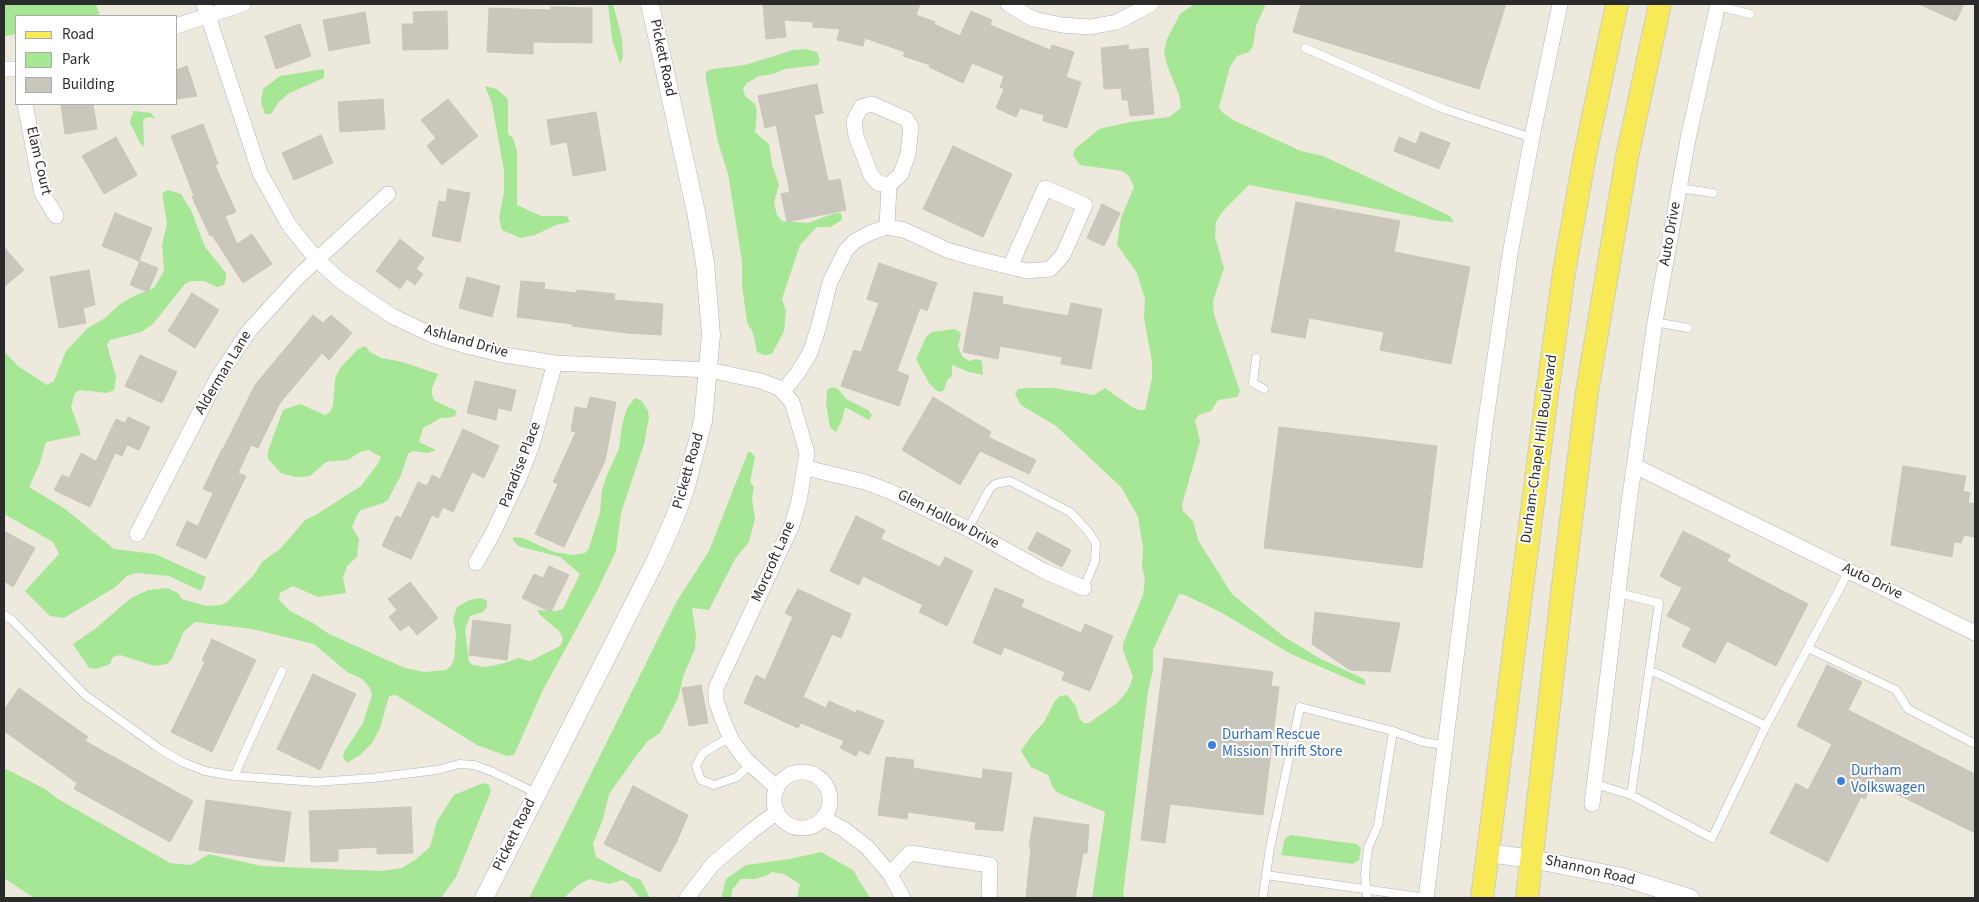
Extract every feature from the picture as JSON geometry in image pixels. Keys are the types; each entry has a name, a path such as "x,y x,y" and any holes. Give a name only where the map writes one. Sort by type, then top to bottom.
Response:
{"main road":[{"name":"Durham-Chapel Hill Boulevard","path":"1482,898 1544,413 1564,272 1584,155 1617,4"},
{"path":"1650,43 1653,4"},
{"path":"1527,898 1560,602 1587,392 1625,166 1650,43 1660,4"}],"street":[{"path":"178,25 206,10 243,4"},
{"name":"Pickett Road","path":"484,898 656,560 675,517 694,462 703,421 711,335 704,263 696,212 650,4"},
{"path":"1008,4 1033,19 1062,25 1090,27 1117,22 1151,4"},
{"path":"1426,898 1487,407 1510,254 1560,4"},
{"name":"Auto Drive","path":"1592,804 1635,466 1656,322 1679,188 1702,72 1718,5"},
{"name":"Ashland Drive","path":"206,10 260,173 289,225 317,260 342,282 392,316 432,335 504,355 555,363 709,370"},
{"path":"887,227 888,185 901,174 908,154 911,127 906,119 872,104 861,107 854,120 856,136 871,175 878,183 888,185"},
{"name":"Elam Court","path":"25,105 42,193 56,216"},
{"path":"709,370 761,381 783,391 797,374 810,353 830,282 846,250 856,241 870,233 887,227 904,230 947,250 1027,272 1050,269 1063,255 1085,205 1045,188 1010,267"},
{"name":"Alderman Lane","path":"137,534 217,379 249,331 298,277 388,194"},
{"name":"Paradise Place","path":"476,563 493,533 528,455 555,363"},
{"name":"Morcroft Lane","path":"777,788 751,764 730,737 716,701 716,688 792,525 799,501 807,454 801,427 792,402 783,391"},
{"name":"Auto Drive","path":"1635,466 1975,633"},
{"name":"Glen Hollow Drive","path":"806,468 865,482 889,491 968,529 1044,570 1084,588"},
{"path":"792,773 810,773 825,783 829,792 828,810 816,824 798,828 789,825 777,812 774,803 777,788 784,778 792,773"},
{"path":"687,898 712,865 777,812"},
{"path":"823,818 844,829 867,847 890,874 903,898"},
{"path":"890,874 910,853 990,865 989,898"},
{"name":"Shannon Road","path":"1488,853 1532,859 1622,877 1690,898"}],"lane":[{"path":"1718,5 1750,14"},
{"path":"1305,48 1444,109 1532,138"},
{"path":"1679,188 1713,193"},
{"path":"1656,322 1688,328"},
{"path":"1256,358 1253,383 1264,389"},
{"path":"968,529 989,490 995,484 1010,481 1070,512 1092,537 1096,543 1095,560 1084,588"},
{"path":"1595,784 1631,796 1712,838 1766,726 1849,571"},
{"path":"1619,593 1659,603 1631,796"},
{"path":"4,615 12,620 85,695 160,749 182,762 205,771 234,776 316,782 381,777 436,770 459,764 474,765 493,772 536,793"},
{"path":"1808,648 1896,690 1908,708 1975,744"},
{"path":"234,776 282,671"},
{"path":"1649,671 1659,674 1766,726"},
{"path":"1264,898 1266,874 1300,707 1392,731 1423,742 1445,745"},
{"path":"1367,898 1365,874 1368,848 1378,825 1392,731"},
{"path":"730,737 703,753 696,766 701,780 714,785 737,777 751,764"},
{"path":"1266,874 1426,898"}],"green space":[{"path":"4,4 96,4 100,15 15,15 15,34 4,36"},
{"path":"608,4 613,4 622,38 623,58 620,64 612,39"},
{"path":"1194,4 1266,4 1256,26 1253,46 1249,52 1237,56 1230,67 1219,107 1222,112 1233,120 1301,151 1323,156 1450,216 1454,222 1439,221 1249,185 1223,211 1216,222 1215,237 1224,268 1213,301 1214,315 1240,391 1237,397 1218,400 1211,411 1199,415 1195,420 1200,441 1182,505 1183,511 1193,521 1198,540 1232,594 1283,636 1319,658 1364,679 1366,685 1291,654 1222,613 1185,595 1179,594 1153,650 1153,669 1148,692 1123,895 1125,898 1092,898 1105,812 1058,793 1053,788 1048,775 1031,767 1021,751 1044,722 1055,701 1060,696 1067,695 1076,706 1079,718 1084,723 1089,723 1117,703 1128,690 1133,677 1123,650 1123,644 1143,595 1145,580 1142,567 1143,548 1138,517 1121,487 1056,426 1021,405 1015,394 1018,389 1054,388 1094,395 1105,388 1132,407 1145,410 1152,378 1152,361 1144,319 1145,299 1137,273 1117,245 1121,218 1134,187 1128,175 1122,171 1080,165 1073,155 1075,149 1099,129 1130,122 1169,117 1181,108 1179,95 1164,52 1167,39 1180,14"},
{"path":"806,49 817,52 820,59 818,65 785,69 773,74 759,76 747,83 743,89 745,96 755,104 757,111 755,132 769,144 772,165 779,184 774,203 777,215 782,221 808,223 835,213 841,213 842,220 830,227 817,227 800,245 782,299 786,311 784,331 772,354 764,355 757,352 753,333 747,322 742,285 742,261 728,174 718,142 706,72 712,69 745,65 793,50"},
{"path":"324,69 324,78 289,93 278,103 271,114 265,114 261,102 263,89 280,76"},
{"path":"485,86 497,89 508,99 508,134 513,138 517,151 517,205 541,216 567,216 570,222 556,225 535,235 520,238 502,230 499,218 504,192 504,171 492,104"},
{"path":"134,111 151,113 155,119 150,117 143,119 144,147 130,123"},
{"path":"168,190 181,194 191,210 205,247 226,273 224,285 217,287 204,281 191,281 185,284 153,324 141,332 110,340 107,345 116,377 114,390 107,393 80,390 75,393 71,407 81,435 46,442 40,463 29,487 64,508 114,549 155,554 206,577 201,591 169,576 136,573 127,576 114,588 64,618 50,616 25,591 59,554 53,542 4,514 4,351 18,366 47,385 54,381 66,351 88,328 105,318 120,304 154,288 164,271 162,245 167,224 162,193"},
{"path":"955,329 961,333 958,346 962,356 969,361 976,359 982,361 983,375 952,365 952,376 947,380 944,390 941,392 937,391 929,383 916,359 926,337 932,332"},
{"path":"365,346 370,352 381,358 403,362 438,374 432,388 432,395 435,401 457,411 454,417 441,418 423,428 419,442 436,450 428,453 413,451 408,454 401,475 388,500 361,510 357,515 352,527 359,539 357,557 347,566 343,578 346,593 318,597 293,586 280,593 279,600 290,611 329,634 405,668 424,672 446,670 451,666 454,660 456,633 453,619 457,607 469,600 481,598 487,601 487,607 483,612 470,616 465,629 469,662 473,665 486,667 518,658 530,661 560,646 563,639 560,632 540,615 537,610 556,611 563,609 580,574 560,557 518,546 513,537 523,538 554,552 573,555 585,553 589,548 600,512 602,490 606,477 619,449 622,425 627,408 635,398 641,400 648,411 649,418 644,444 621,513 616,551 597,591 543,690 514,755 507,756 477,745 396,695 389,696 380,728 372,743 360,755 347,763 343,757 344,752 363,723 372,695 370,688 362,679 347,672 314,644 252,629 195,622 184,631 172,659 167,664 154,666 120,655 113,657 110,664 96,669 89,668 73,644 95,629 131,598 148,590 167,588 178,593 182,599 206,606 221,605 227,602 253,576 262,562 280,549 306,519 314,516 361,486 381,457 369,450 360,452 348,460 326,462 310,476 303,477 281,473 268,459 268,451 283,410 300,404 325,415 330,412 333,406 335,379 340,368 358,349"},
{"path":"832,387 838,389 846,399 868,410 872,415 869,420 845,407 842,420 836,432 830,428 826,403 827,390"},
{"path":"748,452 751,452 755,457 750,482 754,487 752,498 755,519 749,542 735,559 709,610 692,608 696,634 695,649 684,674 678,698 660,733 648,741 609,794 603,819 593,844 596,857 641,880 650,898 640,898 628,883 622,880 610,884 589,879 578,885 564,898 529,898 677,601 709,551"},
{"path":"4,768 45,789 58,799 170,863 191,865 209,854 261,866 381,871 402,868 430,847 437,821 454,795 483,783 489,785 491,791 456,877 441,898 34,898 4,878"},
{"path":"1291,835 1357,844 1361,848 1359,860 1353,864 1281,855 1285,838"},
{"path":"821,852 853,870 870,898 797,898 800,884 784,874 772,872 766,876 754,879 741,879 732,890 731,898 721,898 726,879 746,865 790,859"}],"building":[{"path":"763,4 920,4 916,15 935,22 934,24 960,36 971,11 992,20 990,25 1050,50 1052,45 1074,52 1066,77 1081,82 1067,128 1043,121 1044,115 1020,108 1016,117 996,108 1004,89 1000,87 1004,76 972,63 963,83 929,67 930,65 903,56 905,52 865,38 863,46 837,40 840,29 813,27 813,22 784,20 786,37 766,39"},
{"path":"1301,4 1506,4 1479,89 1293,32"},
{"path":"1919,4 1964,4 1956,21"},
{"path":"551,7 592,8 592,43 533,42 533,54 487,52 489,8 551,10"},
{"path":"447,11 448,49 403,50 402,24 414,24 413,12"},
{"path":"365,12 370,43 329,51 323,20"},
{"path":"300,24 311,56 276,69 265,36"},
{"path":"1128,45 1129,50 1148,48 1154,114 1130,116 1128,100 1122,100 1121,88 1104,89 1101,48"},
{"path":"187,66 197,96 178,99 178,69"},
{"path":"817,84 823,113 814,115 828,181 840,179 846,210 787,222 781,194 790,192 776,125 765,128 758,96"},
{"path":"383,99 385,129 340,132 338,102"},
{"path":"448,99 478,136 442,165 427,146 436,138 421,120"},
{"path":"61,105 93,105 97,129 65,134"},
{"path":"596,112 606,170 573,176 567,142 551,145 547,120"},
{"path":"203,124 218,164 215,165 236,212 225,216 237,244 252,234 272,264 243,283 212,235 210,236 192,197 194,196 171,136"},
{"path":"1421,132 1450,143 1439,169 1394,151 1399,137 1416,144"},
{"path":"321,135 333,163 294,180 282,153"},
{"path":"116,137 137,175 104,194 82,156"},
{"path":"953,146 1012,174 983,237 923,209"},
{"path":"448,189 470,193 460,242 432,236 439,201 446,202"},
{"path":"1296,202 1400,221 1394,252 1470,267 1451,364 1380,350 1384,332 1309,318 1305,338 1271,332"},
{"path":"1102,204 1120,213 1104,246 1087,238"},
{"path":"115,213 152,228 139,261 102,246"},
{"path":"400,239 424,258 416,269 423,274 415,285 407,279 400,289 376,271"},
{"path":"4,247 24,270 4,287"},
{"path":"140,261 158,268 148,292 130,285"},
{"path":"879,263 937,283 927,311 920,308 897,371 909,376 899,406 841,386 854,350 861,352 879,303 867,299"},
{"path":"89,270 95,305 83,308 86,323 59,328 50,277"},
{"path":"467,277 500,286 492,317 459,308"},
{"path":"521,281 545,283 544,289 576,293 577,290 615,294 614,300 663,304 661,335 627,333 517,317"},
{"path":"974,292 1003,297 1002,304 1068,316 1071,303 1102,309 1091,369 1061,364 1062,357 1000,346 998,359 963,352"},
{"path":"192,293 219,310 195,348 168,331"},
{"path":"313,315 323,323 331,315 352,333 329,360 322,353 280,403 258,448 251,445 238,473 246,476 206,559 176,545 187,521 198,526 213,493 203,489 255,385"},
{"path":"140,355 177,372 162,403 125,386"},
{"path":"475,381 516,390 511,411 498,408 496,420 467,413"},
{"path":"590,397 616,402 605,461 564,547 535,534 558,484 553,482 576,432 571,431 575,407 587,409"},
{"path":"933,397 991,432 988,437 1036,460 1029,474 980,451 960,485 902,450"},
{"path":"128,417 150,427 139,450 127,445 122,456 115,453 90,507 54,490 62,475 69,478 81,453 96,461 116,419 125,423"},
{"path":"1279,427 1437,446 1422,568 1264,548"},
{"path":"463,429 499,446 484,478 472,472 453,512 443,507 438,518 432,515 411,559 382,546 396,516 401,518 418,482 427,486 432,475 440,479"},
{"path":"1903,466 1966,476 1963,491 1970,493 1968,503 1975,504 1975,537 1964,535 1961,543 1954,542 1952,557 1891,545"},
{"path":"856,516 885,530 881,539 940,567 945,557 973,571 947,626 919,612 923,605 863,576 859,585 830,571"},
{"path":"4,531 35,548 13,587 4,581"},
{"path":"1683,531 1730,555 1727,561 1808,604 1776,666 1727,641 1715,663 1682,646 1691,628 1667,616 1682,588 1660,576"},
{"path":"1037,532 1071,550 1062,567 1028,549"},
{"path":"549,566 569,575 551,612 522,598 534,574 543,578"},
{"path":"410,582 438,618 417,635 409,625 400,631 389,617 397,610 388,599"},
{"path":"995,588 1024,600 1021,607 1081,633 1085,624 1113,636 1090,691 1062,680 1065,672 1004,647 1001,655 973,643"},
{"path":"798,589 851,614 841,638 832,634 803,697 826,708 829,701 856,713 857,710 884,721 869,755 859,750 856,756 840,748 844,741 801,723 798,728 744,703 756,675 765,680 793,617 785,613"},
{"path":"1315,612 1400,623 1390,672 1350,670 1312,644"},
{"path":"473,620 511,625 507,660 469,655"},
{"path":"212,639 256,660 212,752 171,732 205,662 202,660"},
{"name":"Durham Rescue Mission Thrift Store","path":"1164,658 1273,672 1271,686 1279,687 1263,815 1170,804 1165,843 1141,840"},
{"path":"1827,665 1862,682 1848,710 1975,774 1975,833 1873,782 1865,799 1861,797 1828,862 1770,833 1796,783 1808,790 1832,744 1797,726"},
{"path":"313,674 356,694 320,770 277,749"},
{"path":"701,685 708,723 689,726 682,688"},
{"path":"19,688 88,737 85,741 193,801 170,842 74,789 77,783 4,731 4,710"},
{"path":"886,757 914,760 913,768 982,779 983,769 1012,773 1003,831 975,829 976,822 908,812 907,819 878,815"},
{"path":"633,786 688,815 677,841 660,872 604,844"},
{"path":"206,800 291,812 284,862 199,850"},
{"path":"411,807 413,853 377,854 377,847 338,849 338,861 311,862 309,811"},
{"path":"1034,817 1089,825 1087,853 1083,853 1075,898 1026,898 1031,847 1029,847"}],"place":[{"name":"Durham Rescue Mission Thrift Store","path":"1212,745"},
{"name":"Durham Volkswagen","path":"1841,781"}]}
